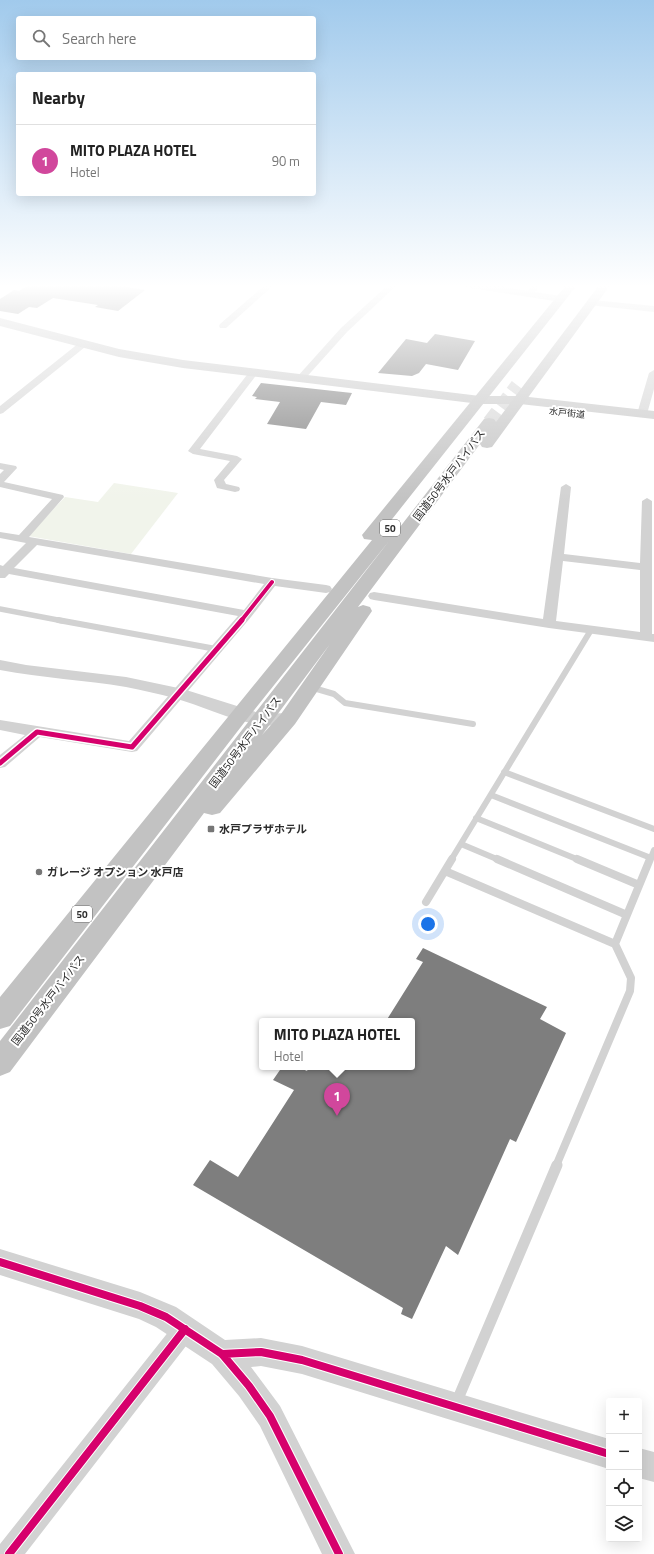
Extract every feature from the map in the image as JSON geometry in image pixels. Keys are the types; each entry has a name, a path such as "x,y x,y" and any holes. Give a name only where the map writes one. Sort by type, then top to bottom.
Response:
{"highway":[{"path":"240,714 245,690 432,457 482,413 521,357"},
{"path":"532,357 512,384 535,357"},
{"path":"149,868 200,821 288,718 374,596 552,357"},
{"name":"国道50号水戸バイパス","path":"0,1017 240,714 482,413"},
{"name":"国道50号水戸バイパス","path":"0,1063 261,720 482,413"}],"main road":[{"name":"水戸街道","path":"142,357 300,379 482,413 517,404 650,417"}],"street":[{"path":"0,411 68,357"},
{"path":"300,379 320,357"},
{"path":"235,489 221,486 219,480 237,459 193,451 253,373"},
{"path":"650,417 654,373"},
{"path":"0,466 12,468 0,480"},
{"path":"0,484 58,497 20,539"},
{"path":"549,624 566,487"},
{"path":"374,596 549,624 650,638 646,567 648,501"},
{"path":"0,535 272,582 326,589"},
{"path":"2,572 34,541"},
{"path":"557,557 646,567"},
{"path":"2,572 247,614"},
{"path":"0,725 132,747 177,693 247,614 272,582"},
{"path":"0,665 26,670 126,682 177,693 261,720 288,718"},
{"path":"0,763 37,732"},
{"path":"0,1262 140,1306 166,1317 222,1354 249,1386 270,1416 339,1554"},
{"path":"9,1554 185,1329"},
{"path":"222,1354 261,1352 302,1360 606,1453"},
{"path":"642,1464 654,1467"}],"lane":[{"path":"0,609 216,649"},
{"path":"426,902 591,630"},
{"path":"310,687 334,694 345,703 473,724"},
{"path":"504,772 654,829"},
{"path":"490,795 651,858"},
{"path":"476,818 639,885"},
{"path":"461,844 627,915"},
{"path":"615,944 654,850"},
{"path":"445,871 615,944 631,978 630,991 459,1394 455,1407"}],"shaded area":[{"path":"114,483 178,493 131,554 28,536 65,497 98,502"}],"building":[{"path":"392,357 466,357 458,370 426,364 419,373 412,376 378,373"},
{"path":"261,383 352,393 346,405 321,402 306,429 267,424 280,402 255,399 257,397 252,396"},
{"path":"423,948 547,1007 540,1019 566,1033 516,1142 510,1139 458,1255 446,1246 412,1319 401,1314 403,1308 193,1185 210,1160 238,1177 294,1090 273,1080 280,1070 415,1070 415,1018 388,1018 423,962 416,959"}],"tunnel":[{"path":"489,422 517,385"}],"cycle path":[{"path":"0,763 37,732 132,747 247,614 272,582"},
{"path":"0,1262 140,1306 166,1317 222,1354 249,1386 270,1416 339,1554"},
{"path":"9,1554 185,1329"},
{"path":"222,1354 261,1352 302,1360 606,1453"}],"place":[{"name":"水戸プラザホテル","path":"211,829"},
{"name":"ガレージ オプション 水戸店","path":"39,872"},
{"name":"MITO PLAZA HOTEL","path":"337,1116"}]}
